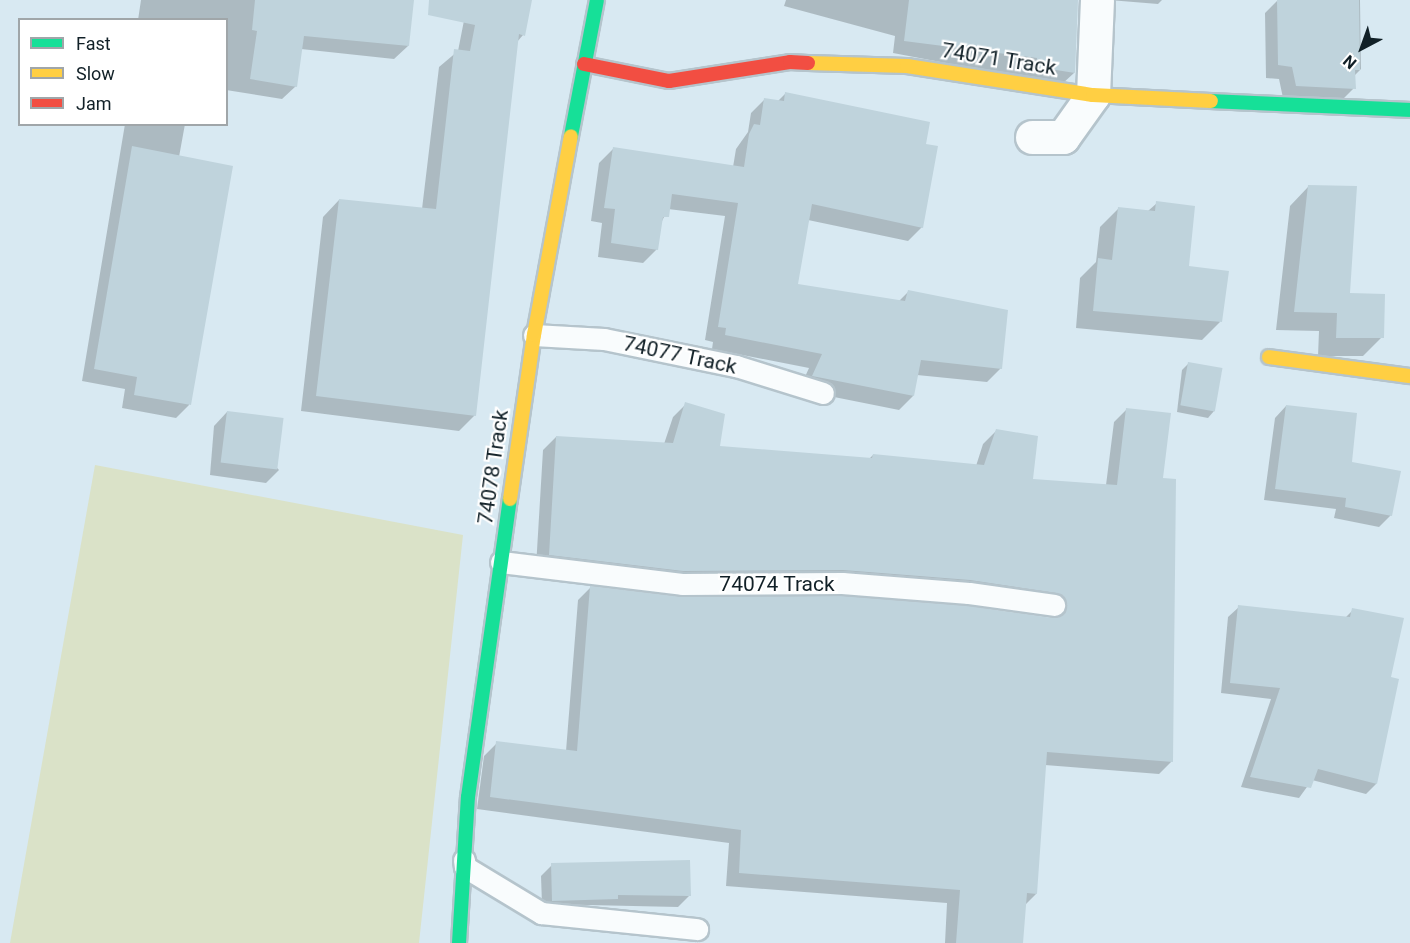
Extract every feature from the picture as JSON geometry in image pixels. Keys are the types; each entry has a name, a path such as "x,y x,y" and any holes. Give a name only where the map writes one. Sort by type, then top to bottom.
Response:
{"street":[{"name":"74078 Track","path":"459,943 468,797 534,335 597,0"},
{"path":"1032,137 1063,137 1093,94 1096,0"},
{"name":"74071 Track","path":"584,64 669,81 790,62 907,66 1093,94 1410,110"},
{"path":"1269,357 1410,376"}],"lane":[{"name":"74077 Track","path":"534,335 604,339 736,366 823,393"},
{"name":"74074 Track","path":"501,562 682,584 842,583 969,593 1054,605"},
{"path":"464,860 465,867 541,914 697,929"}],"green space":[{"path":"95,465 463,535 419,943 10,943"}],"building":[{"path":"255,0 414,0 409,46 304,36 297,87 250,79 257,31 252,30"},
{"path":"429,0 532,0 525,36 519,34 476,416 316,396 339,199 436,209 454,49 470,51 475,25 428,15"},
{"path":"909,0 1078,0 1075,73 1037,67 1037,58 904,41"},
{"path":"1277,0 1359,0 1360,70 1355,70 1356,89 1296,86 1292,67 1278,65"},
{"path":"785,92 930,122 926,144 938,146 923,228 812,204 798,284 905,301 908,290 1008,310 1002,369 921,360 914,396 812,376 822,354 725,335 726,328 718,327 738,203 672,194 669,217 663,217 658,250 611,243 615,209 604,208 613,147 744,167 749,134 754,124 760,125 764,98 784,101"},
{"path":"132,146 233,166 191,405 134,395 137,377 94,369"},
{"path":"1308,185 1357,186 1350,293 1385,294 1384,338 1336,338 1337,313 1294,312"},
{"path":"1156,201 1195,206 1189,266 1229,271 1222,322 1093,311 1098,258 1112,260 1118,207 1155,211"},
{"path":"1188,362 1222,368 1215,411 1180,405"},
{"path":"685,402 725,414 720,446 872,458 873,454 984,465 996,429 1038,436 1033,479 1117,485 1126,408 1171,413 1163,478 1176,479 1173,762 1047,752 1037,894 1027,893 1023,943 956,943 960,890 739,873 741,830 490,797 496,741 577,751 590,586 682,597 842,596 968,606 1052,618 1064,612 1066,600 1056,593 970,580 843,570 683,571 549,555 556,436 673,443"},
{"path":"1286,405 1357,413 1352,462 1401,471 1392,516 1345,507 1346,498 1275,489"},
{"path":"227,411 284,418 277,470 221,463"},
{"path":"1238,605 1350,617 1352,608 1404,618 1391,677 1399,679 1377,784 1318,769 1311,788 1250,777 1280,688 1230,683"},
{"path":"690,860 691,896 618,895 618,899 552,901 551,863"}],"traffic: fast":[{"path":"571,136 597,0"},
{"path":"1211,101 1410,110"},
{"path":"459,943 468,797 510,499"}],"traffic: slow":[{"path":"808,63 907,66 1093,95 1211,101"},
{"path":"510,499 534,335 571,136"},
{"path":"1269,357 1410,376"}],"traffic: jam":[{"path":"584,64 669,81 790,62 808,63"}]}
